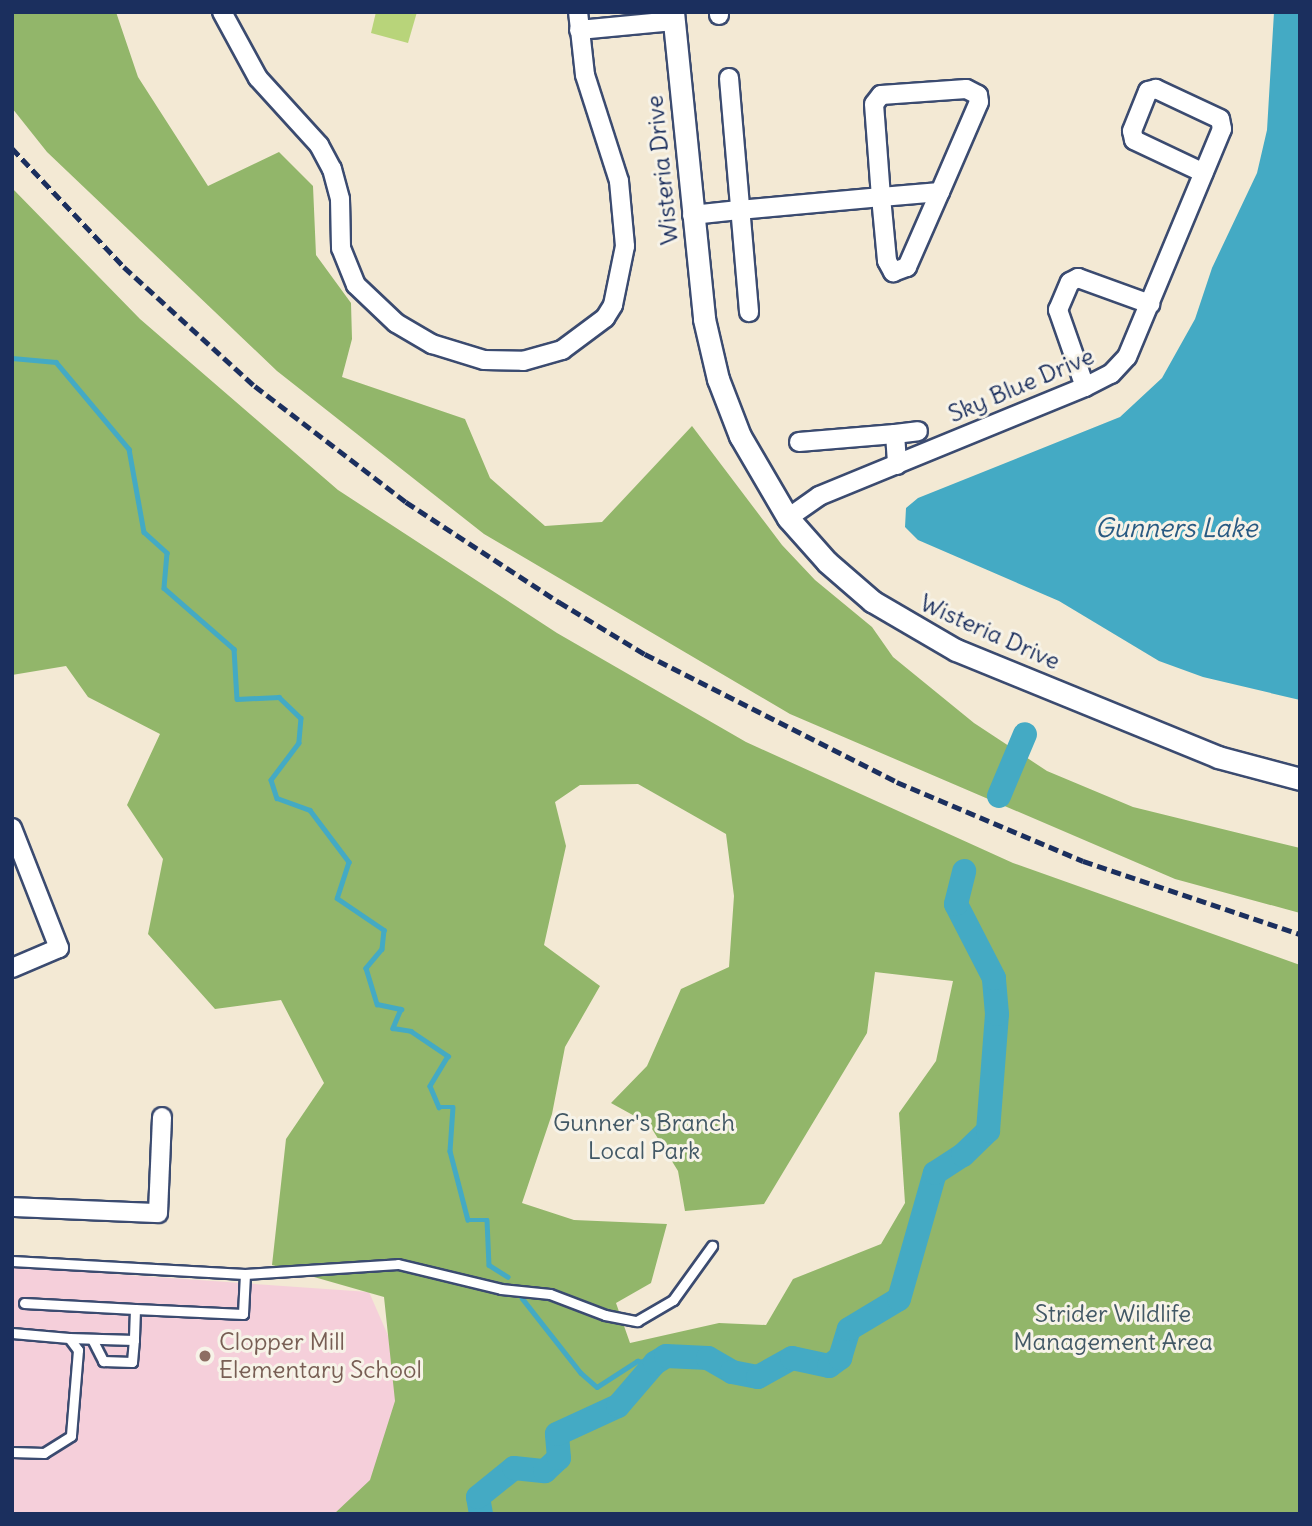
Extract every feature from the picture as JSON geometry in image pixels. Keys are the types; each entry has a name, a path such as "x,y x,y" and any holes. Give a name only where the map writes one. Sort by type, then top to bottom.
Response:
{"street":[{"path":"222,12 258,78 319,145 332,169 340,199 341,248 346,269 356,285 416,337 484,360 523,361 562,350 594,328 615,295 625,246 624,208 585,75 578,21 673,17"},
{"name":"Wisteria Drive","path":"673,17 704,319 718,379 740,436 788,518 827,562 872,601 956,650 1218,757 1300,779"},
{"path":"729,78 748,312"},
{"path":"966,89 978,96 979,102 940,192 902,271 889,268 881,197 876,99 966,89"},
{"name":"Sky Blue Drive","path":"788,518 818,496 1085,387 1111,374 1127,357 1223,129 1220,119 1156,89 1148,91 1132,131 1134,140 1204,173"},
{"path":"692,215 940,192"},
{"path":"1085,387 1058,310 1070,282 1078,278 1150,304"},
{"path":"799,442 918,431"},
{"path":"895,434 897,465"},
{"path":"12,828 59,948 12,968"},
{"path":"12,1207 158,1213 162,1117"}],"lane":[{"path":"12,1261 245,1274 398,1264 501,1289 550,1294 605,1315 637,1321 673,1300 712,1245"},
{"path":"24,1303 243,1314 245,1274"},
{"path":"92,1339 103,1361 132,1363 135,1309"},
{"path":"12,1334 134,1340"},
{"path":"12,1452 44,1454 71,1436 78,1350 69,1338"}],"shaded area":[{"name":"Clopper Mill Elementary School","path":"12,1267 369,1292 425,1420 377,1514 12,1514"}],"green space":[{"path":"12,12 116,12 138,77 208,186 279,152 313,186 316,255 351,303 352,339 342,377 465,419 490,478 545,526 602,522 692,426 782,545 815,580 872,627 893,657 974,723 1047,771 1133,807 1300,848 1300,913 1175,879 790,714 484,534 277,371 47,152 12,108"},
{"path":"376,12 417,12 408,43 371,33"},
{"name":"Gunner's Branch Local Park","path":"12,188 140,319 338,490 557,633 746,742 1013,863 1300,965 1300,1514 334,1514 370,1480 395,1401 384,1297 272,1265 286,1139 324,1083 281,1000 215,1009 148,934 163,859 127,805 160,734 88,697 66,666 12,675","holes":["638,784 726,834 734,896 729,967 681,989 647,1066 611,1103 649,1124 678,1171 685,1211 764,1204 867,1033 875,972 953,981 936,1061 899,1113 905,1203 881,1244 793,1279 766,1325 719,1323 630,1343 616,1303 651,1283 667,1224 574,1220 522,1203 552,1114 565,1047 600,986 544,945 566,846 555,802 580,785"]}],"water":[{"name":"Gunners Lake","path":"1274,12 1300,12 1300,700 1203,677 1159,661 1059,601 918,540 905,527 906,508 918,498 1120,417 1162,378 1195,319 1212,268 1257,173 1267,130"}],"waterway":[{"path":"12,358 56,362 129,449 144,532 167,553 164,588 234,649 237,699 279,697 301,718 299,743 271,780 277,798 310,810 349,862 337,898 384,930 382,949 366,968 377,1004 401,1009 393,1028 411,1031 448,1056 430,1086 439,1107 453,1107 450,1151 468,1220 487,1220 489,1265 508,1277"},
{"path":"999,796 1025,734"},
{"path":"481,1514 478,1497 514,1468 545,1471 559,1458 557,1434 618,1406 655,1363 666,1356 708,1358 732,1372 758,1377 792,1358 829,1366 840,1358 849,1329 899,1299 935,1173 963,1155 988,1131 997,1014 994,978 956,904 964,871"},
{"path":"522,1298 581,1373 597,1387 637,1361 655,1363"}],"railway":[{"path":"12,148 124,267 255,386 406,502 559,602 645,654 897,782 1083,861 1300,934"}],"place":[{"name":"Clopper Mill Elementary School","path":"205,1356"}],"park label":[{"name":"Strider Wildlife Management Area","path":"1113,1328"}]}
